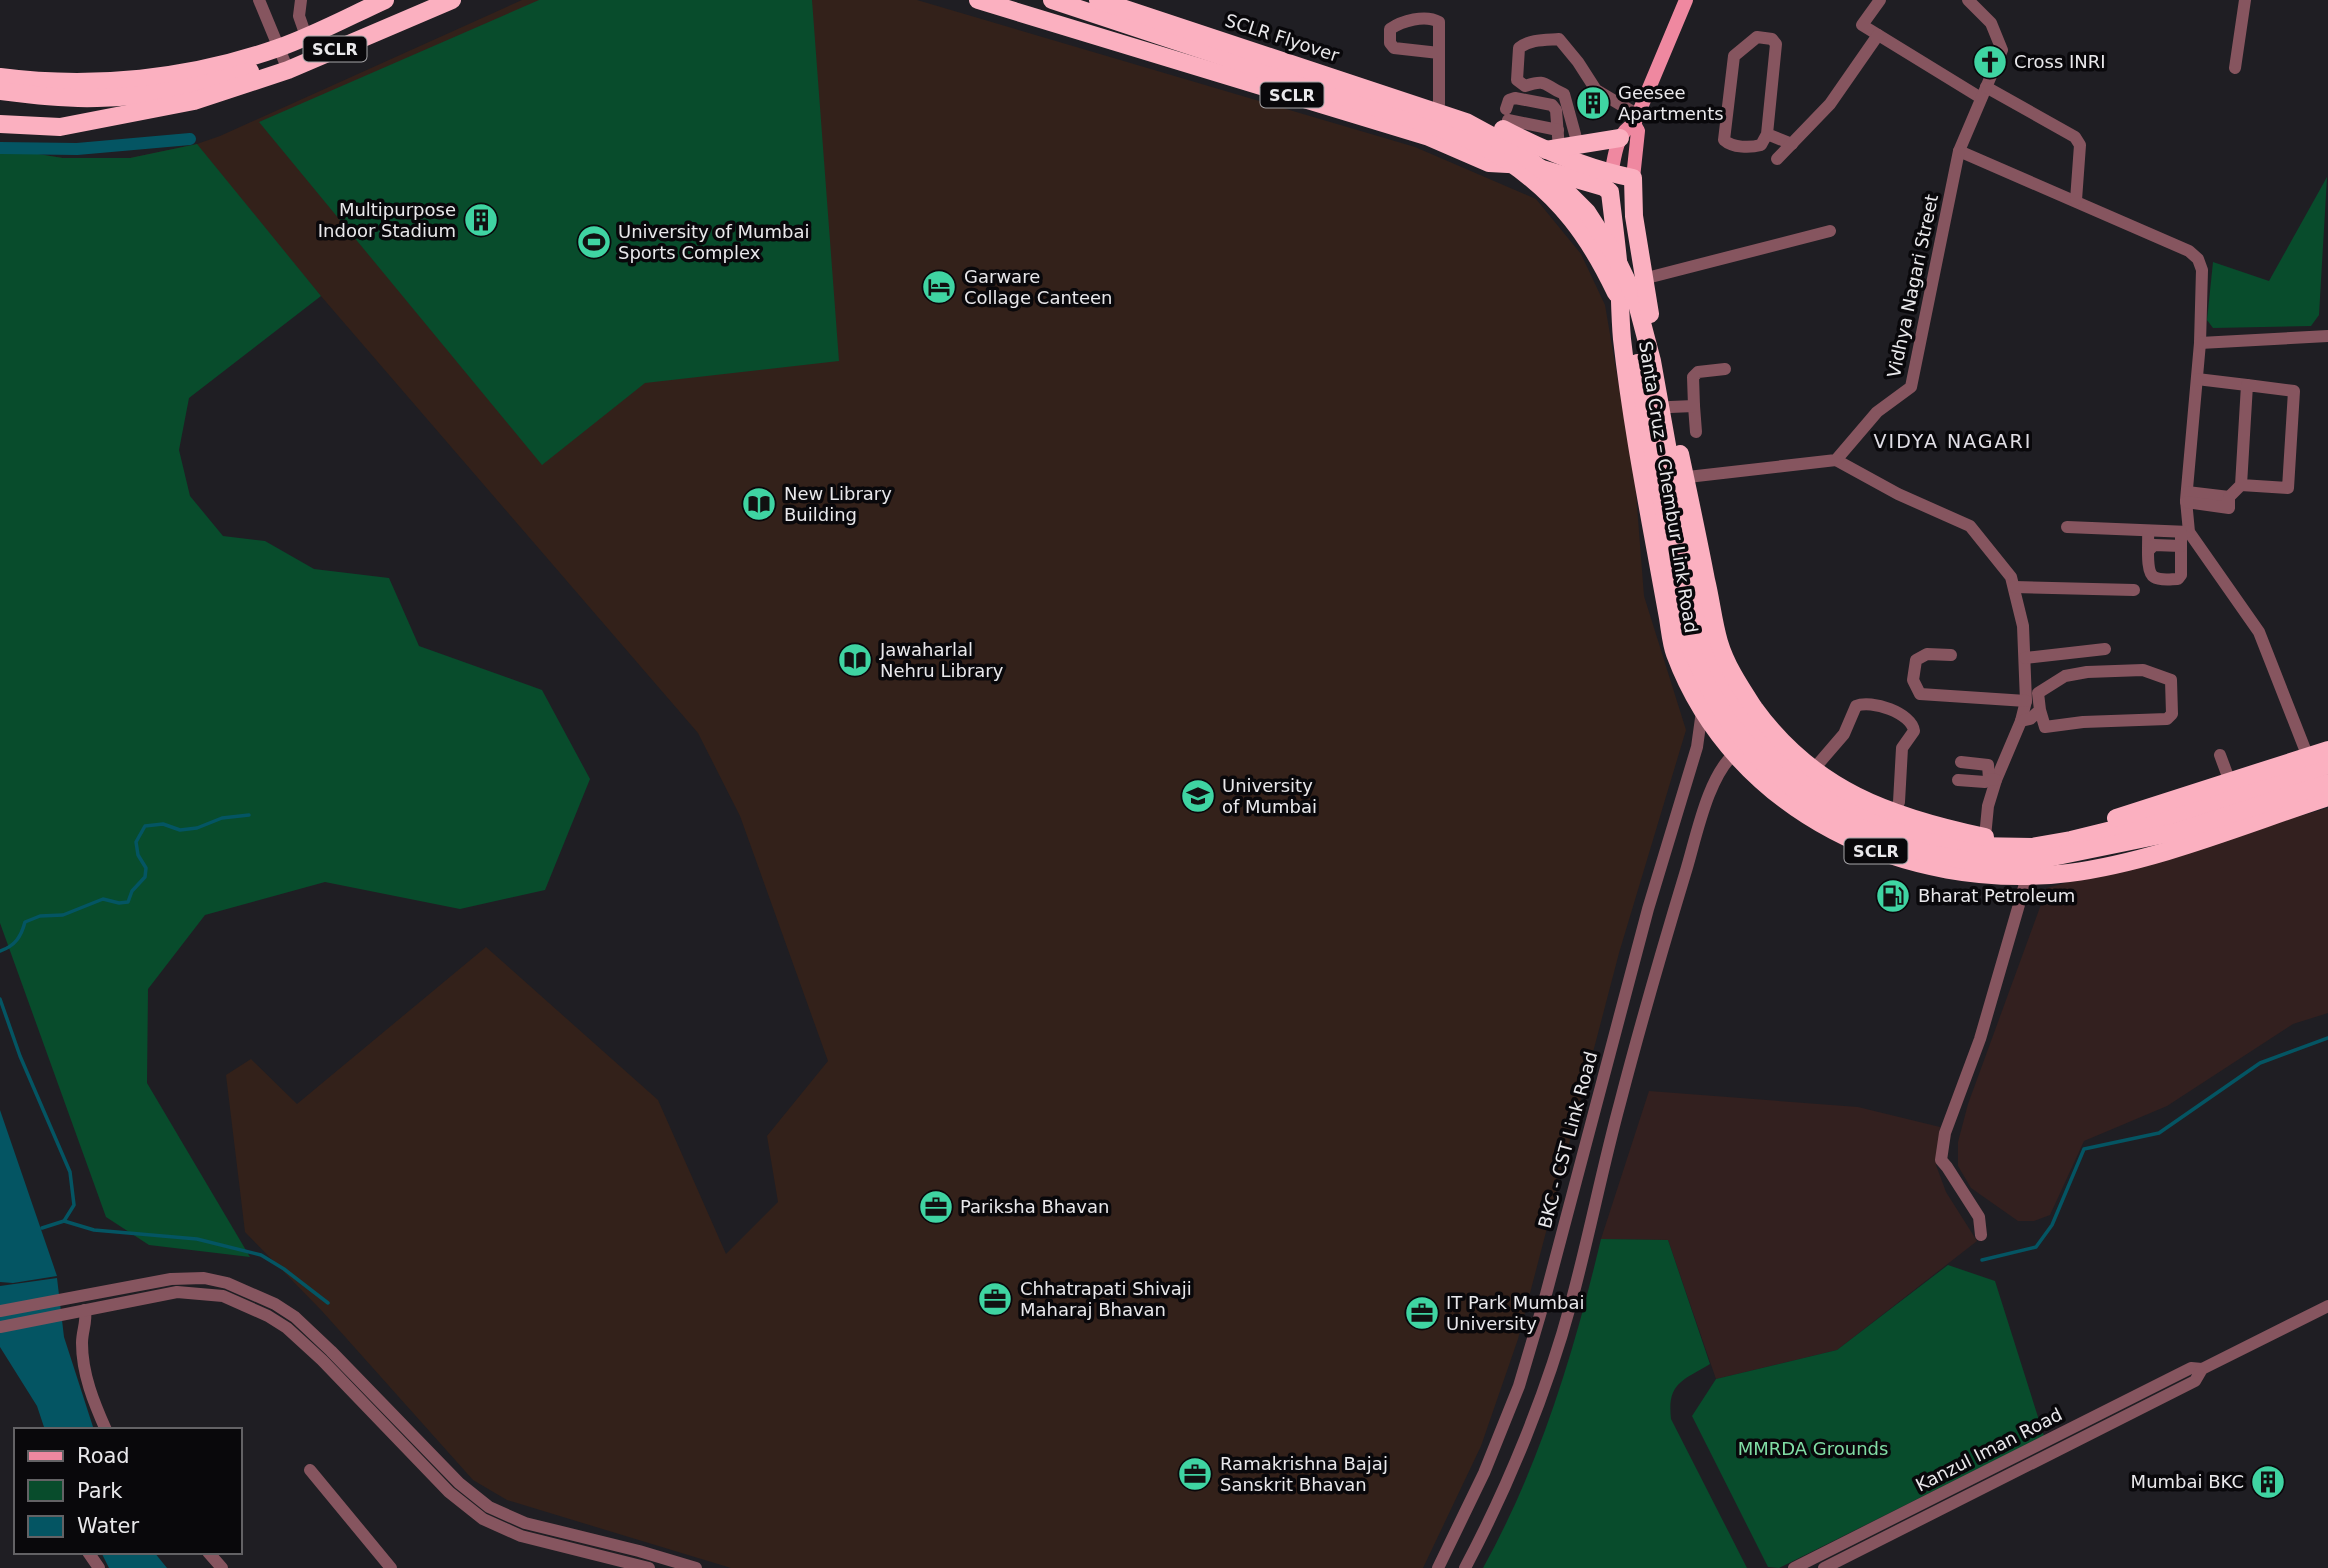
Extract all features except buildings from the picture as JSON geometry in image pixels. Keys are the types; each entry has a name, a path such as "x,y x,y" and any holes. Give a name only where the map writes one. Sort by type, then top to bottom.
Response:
{"highway":[{"name":"SCLR","path":"0,77 36,81 103,82 191,72 278,48 385,0"},
{"path":"0,91 96,99 163,92 224,79 273,63 425,0"},
{"name":"SCLR","path":"0,124 60,127 194,101 288,70 452,0"},
{"name":"SCLR","path":"978,0 1429,137 1487,162 1528,165 1604,187 1610,192"},
{"path":"1052,0 1460,135 1506,160 1544,190 1575,221 1601,261 1622,305 1638,364 1687,640 1707,685 1729,722 1763,763 1809,803 1888,841 1929,854 1972,861 2033,861 2175,832 2328,783"},
{"path":"1068,27 1076,0"},
{"name":"SCLR Flyover","path":"1098,0 1466,122 1514,148 1554,179 1587,212 1614,254 1636,300 1652,361 1701,636 1720,679 1741,714 1774,753 1817,790 1893,828 1932,840 1973,846 2032,847 2169,816 2328,765"},
{"name":"SCLR","path":"1137,0 1439,104 1504,118 1551,149 1611,174 1633,178"},
{"path":"1504,118 1487,162 1511,175 1551,206 1586,252 1608,294 1622,338"},
{"path":"1551,149 1620,138"},
{"path":"1528,165 1572,184 1593,204 1608,226 1619,268"},
{"name":"Santa Cruz – Chembur Link Road","path":"1611,174 1610,192 1619,268 1622,338 1643,481 1674,653 1702,711 1758,779 1795,808 1830,830 1881,853 1919,864 1989,876 2027,877 2072,872 2141,858 2328,797"},
{"name":"Santa Cruz – Chembur Link Road","path":"1633,178 1632,198 1643,279 1720,644 1740,687 1770,730 1813,770 1854,796 1894,814 1931,825 1997,838 2074,831 2328,750"},
{"path":"1610,192 1632,198"},
{"path":"2108,865 2111,856 2176,839 2328,791"},
{"path":"1919,864 1931,825"}],"main road":[{"path":"1611,174 1620,138 1636,120 1686,0"},
{"path":"1633,178 1638,131 1636,120"}],"street":[{"path":"258,0 288,70"},
{"path":"301,0 299,16 306,36"},
{"path":"1880,0 1862,25 1983,93 2075,137 2080,145 2076,200"},
{"name":"Vidhya Nagari Street","path":"1836,460 1877,412 1911,387 1959,151 2002,50 1991,23 1968,0"},
{"path":"2235,68 2245,0"},
{"path":"1777,159 1830,104 1878,35"},
{"path":"1757,37 1772,40 1776,44 1767,134 1761,145 1753,147 1729,145 1724,140 1734,56 1757,37"},
{"path":"1578,145 1564,94 1555,92 1545,82 1525,86 1517,80 1519,48 1522,45 1559,38 1595,90 1636,120"},
{"path":"1439,53 1439,104"},
{"path":"1551,149 1558,130 1556,110 1552,106 1515,98 1507,103 1504,118 1558,130"},
{"path":"1767,134 1792,144"},
{"path":"1959,151 2189,251 2198,260 2202,270 2200,343 2181,575 2178,579 2153,577 2149,572 2148,531"},
{"path":"1643,279 1830,231"},
{"path":"2200,343 2328,336"},
{"path":"1696,432 1693,377 1698,372 1725,369"},
{"path":"2197,379 2294,390 2288,488 2241,485"},
{"path":"2187,497 2229,502 2241,485 2247,385"},
{"path":"1670,407 1694,406"},
{"path":"1643,481 1836,460 1898,494 1970,526 2011,577 2023,625 2025,658 2026,701 2021,722 1992,780 1985,837"},
{"path":"2067,527 2148,531 2184,537 2259,632 2308,757"},
{"path":"2148,551 2154,545 2184,537"},
{"path":"2014,587 2134,590"},
{"path":"2025,658 2105,649"},
{"path":"1951,655 1927,654 1916,660 1913,680 1920,694 2026,701"},
{"path":"2143,670 2169,678 2172,683 2172,715 2168,719 2083,722 2050,728 2043,724 2040,710 2038,693 2064,676 2087,672 2143,670"},
{"path":"1813,770 1844,734 1856,706 1870,703 1908,719 1914,731 1902,748 1899,802 1894,814"},
{"path":"2021,722 2030,719 2040,710"},
{"name":"BKC - CST Link Road","path":"1438,1568 1484,1473 1519,1386 1545,1298 1648,909 1698,747 1702,711"},
{"path":"1465,1568 1491,1518 1571,1306 1630,1068 1672,915 1713,784 1725,762 1735,753"},
{"path":"2220,755 2230,782"},
{"path":"1961,761 1988,765 1992,780"},
{"path":"1958,780 1992,780"},
{"path":"1982,1235 1979,1217 1941,1160 1945,1133 1980,1039 2027,877"},
{"path":"1648,909 1672,915"},
{"path":"1606,1063 1630,1068"},
{"path":"0,1311 171,1279 204,1278 227,1283 275,1304 295,1317 449,1492 483,1519 521,1536 651,1564 688,1567"},
{"path":"0,1327 177,1292 223,1296 268,1316 327,1356"},
{"name":"Kanzul Iman Road","path":"1794,1568 2184,1371 2191,1368 2202,1369 2328,1306"},
{"path":"83,1310 87,1320 82,1345 89,1391 105,1428"},
{"name":"Kanzul Iman Road","path":"1824,1568 2195,1381 2202,1369"},
{"path":"1503,1425 1525,1433"},
{"path":"310,1470 391,1568"},
{"path":"1455,1534 1477,1544"},
{"path":"210,1554 222,1568"}],"shaded area":[{"name":"University of Mumbai","path":"522,0 917,0 1415,147 1536,199 1581,254 1605,305 1635,480 1644,596 1686,730 1619,953 1518,1339 1481,1446 1423,1568 731,1568 507,1500 473,1480 322,1311 245,1232 226,1075 251,1059 297,1104 486,947 658,1100 726,1254 778,1202 767,1136 828,1061 740,816 698,733 289,259 0,148 63,158 130,158 197,144"},
{"path":"2328,808 2328,1013 2293,1024 2167,1106 2084,1141 2050,1215 2034,1221 2018,1221 1971,1188 1958,1166 1958,1142 1968,1104 2047,888"},
{"path":"1649,1091 1858,1107 1940,1127 1936,1165 1946,1192 1977,1241 1837,1350 1716,1379 1668,1240 1601,1239"}],"green space":[{"name":"University of Mumbai Sports Complex","path":"539,0 812,0 839,361 645,383 542,465 259,122"},
{"path":"197,144 321,296 189,398 179,450 190,496 223,536 265,541 314,569 389,578 419,646 542,690 590,779 545,890 460,909 325,882 205,915 148,989 147,1083 250,1257 149,1245 106,1217 0,923 0,148 63,158 130,158"},
{"path":"2327,177 2319,315 2311,326 2213,328 2207,320 2213,262 2269,281"},
{"name":"MMRDA Grounds","path":"1601,1239 1668,1240 1710,1364 1678,1384 1671,1398 1671,1419 1747,1568 1483,1568 1522,1489 1553,1407 1579,1324"},
{"name":"MMRDA Grounds","path":"1948,1265 1995,1281 2044,1436 1779,1568 1768,1567 1692,1416 1716,1379 1837,1350"}],"water":[{"path":"0,1110 57,1276 13,1283 0,1282"},
{"path":"57,1278 64,1337 93,1428 44,1428 37,1406 0,1347 0,1286"},
{"path":"102,1554 156,1554 167,1568 109,1568"}],"waterway":[{"path":"0,148 77,149 190,139"},
{"path":"0,951 17,940 25,922 40,916 63,915 103,899 128,902 132,891 145,877 146,868 138,855 136,842 145,826 163,824 180,830 197,828 222,818 249,815"},
{"path":"0,999 20,1056 70,1172 74,1205 64,1221 42,1228"},
{"path":"1982,1260 2036,1247 2052,1225 2084,1149 2159,1133 2260,1063 2328,1038"},
{"path":"64,1221 94,1230 197,1239 261,1255 328,1303"}],"place":[{"name":"Cross INRI","path":"1990,62"},
{"name":"Geesee Apartments","path":"1593,103"},
{"name":"Multipurpose Indoor Stadium","path":"481,220"},
{"name":"University of Mumbai Sports Complex","path":"594,242"},
{"name":"Garware Collage Canteen","path":"939,287"},
{"name":"New Library Building","path":"759,504"},
{"name":"Jawaharlal Nehru Library","path":"855,660"},
{"name":"University of Mumbai","path":"1198,796"},
{"name":"Bharat Petroleum","path":"1893,896"},
{"name":"Pariksha Bhavan","path":"936,1207"},
{"name":"Chhatrapati Shivaji Maharaj Bhavan","path":"995,1299"},
{"name":"IT Park Mumbai University","path":"1422,1313"},
{"name":"Ramakrishna Bajaj Sanskrit Bhavan","path":"1195,1474"},
{"name":"Mumbai BKC","path":"2268,1482"}],"district":[{"name":"VIDYA NAGARI","path":"1953,441"}]}
